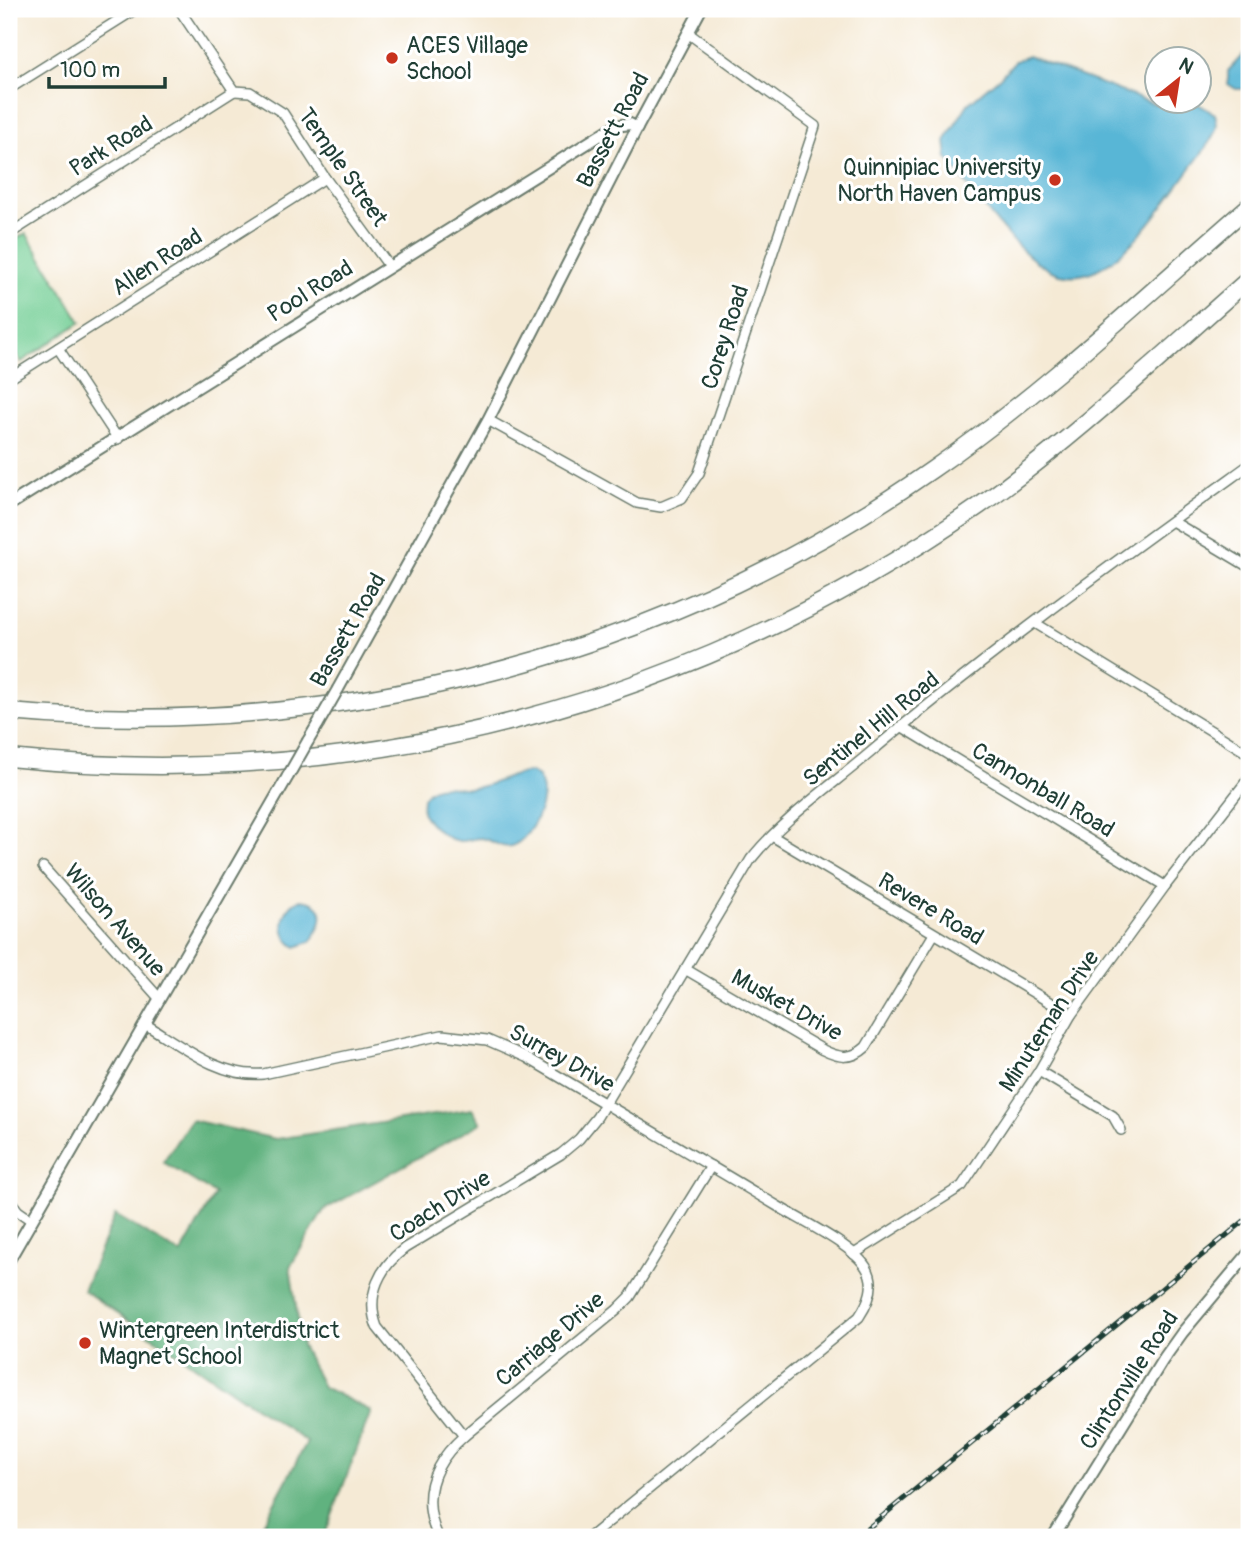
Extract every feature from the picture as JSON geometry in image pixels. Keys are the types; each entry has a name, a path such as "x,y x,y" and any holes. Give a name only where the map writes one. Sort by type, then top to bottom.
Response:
{"highway":[{"path":"9,712 103,718 181,718 264,713 337,704 475,677 575,648 671,612 801,551 934,469 1044,384 1249,206"},
{"path":"9,758 162,767 326,758 490,728 599,697 667,673 808,609 895,561 953,523 1042,458 1249,279"}],"street":[{"path":"9,89 136,9"},
{"path":"179,9 234,91"},
{"name":"Bassett Road","path":"9,1260 338,689 488,420 637,128 702,9"},
{"name":"Corey Road","path":"488,420 637,503 661,507 682,498 699,473 815,126 688,33"},
{"name":"Temple Street","path":"234,91 250,92 283,113 325,178 389,266"},
{"name":"Park Road","path":"9,234 234,91"},
{"name":"Pool Road","path":"9,505 615,126 623,123 637,128"},
{"name":"Allen Road","path":"9,379 325,178"},
{"path":"58,348 118,439"},
{"name":"Sentinel Hill Road","path":"604,1103 751,859 772,836 901,726 1035,623 1249,466"},
{"path":"1172,521 1249,567"},
{"path":"1035,623 1249,754"},
{"name":"Cannonball Road","path":"901,726 1166,886"},
{"name":"Minuteman Drive","path":"854,1254 962,1186 1039,1071 1071,1015 1249,778"},
{"name":"Revere Road","path":"772,836 1071,1015"},
{"name":"Wilson Avenue","path":"43,867 159,998"},
{"name":"Musket Drive","path":"685,969 823,1050 842,1057 852,1056 866,1047 934,934"},
{"name":"Surrey Drive","path":"145,1024 217,1066 245,1074 262,1074 429,1036 475,1037 510,1048 854,1254"},
{"path":"1039,1071 1113,1116 1121,1130"},
{"name":"Coach Drive","path":"464,1436 377,1326 373,1308 379,1278 387,1264 405,1248 569,1148 587,1129 604,1103"},
{"name":"Carriage Drive","path":"438,1537 430,1512 431,1484 442,1459 464,1436 630,1297 710,1166"},
{"path":"9,1199 18,1211 31,1220"},
{"name":"Clintonville Road","path":"1053,1537 1162,1361 1249,1253"},
{"path":"590,1537 859,1317 869,1299 871,1280 868,1271 854,1254"}],"green space":[{"path":"26,233 81,322 21,362 9,342 9,244"},
{"path":"472,1109 481,1123 324,1210 290,1267 302,1346 323,1387 371,1411 324,1537 256,1537 307,1442 83,1290 115,1215 181,1254 215,1194 163,1162 191,1120 276,1139"}],"water":[{"path":"1249,48 1249,89 1236,89 1228,84 1228,71"},
{"path":"1028,56 1142,99 1142,116 1215,114 1217,127 1211,140 1148,225 1110,262 1088,273 1060,274 1029,256 998,224 947,158 945,141 968,104 1015,61"},
{"path":"531,772 539,778 542,788 539,811 527,834 511,846 480,838 453,840 437,830 422,812 423,798 433,788 481,787"},
{"path":"299,900 316,905 320,909 321,921 310,942 296,947 286,936 283,923 288,910"}],"railway":[{"path":"857,1537 1249,1217"}],"place":[{"name":"ACES Village School","path":"392,58"},
{"name":"Quinnipiac University North Haven Campus","path":"1055,180"},
{"name":"Wintergreen Interdistrict Magnet School","path":"85,1343"}]}
